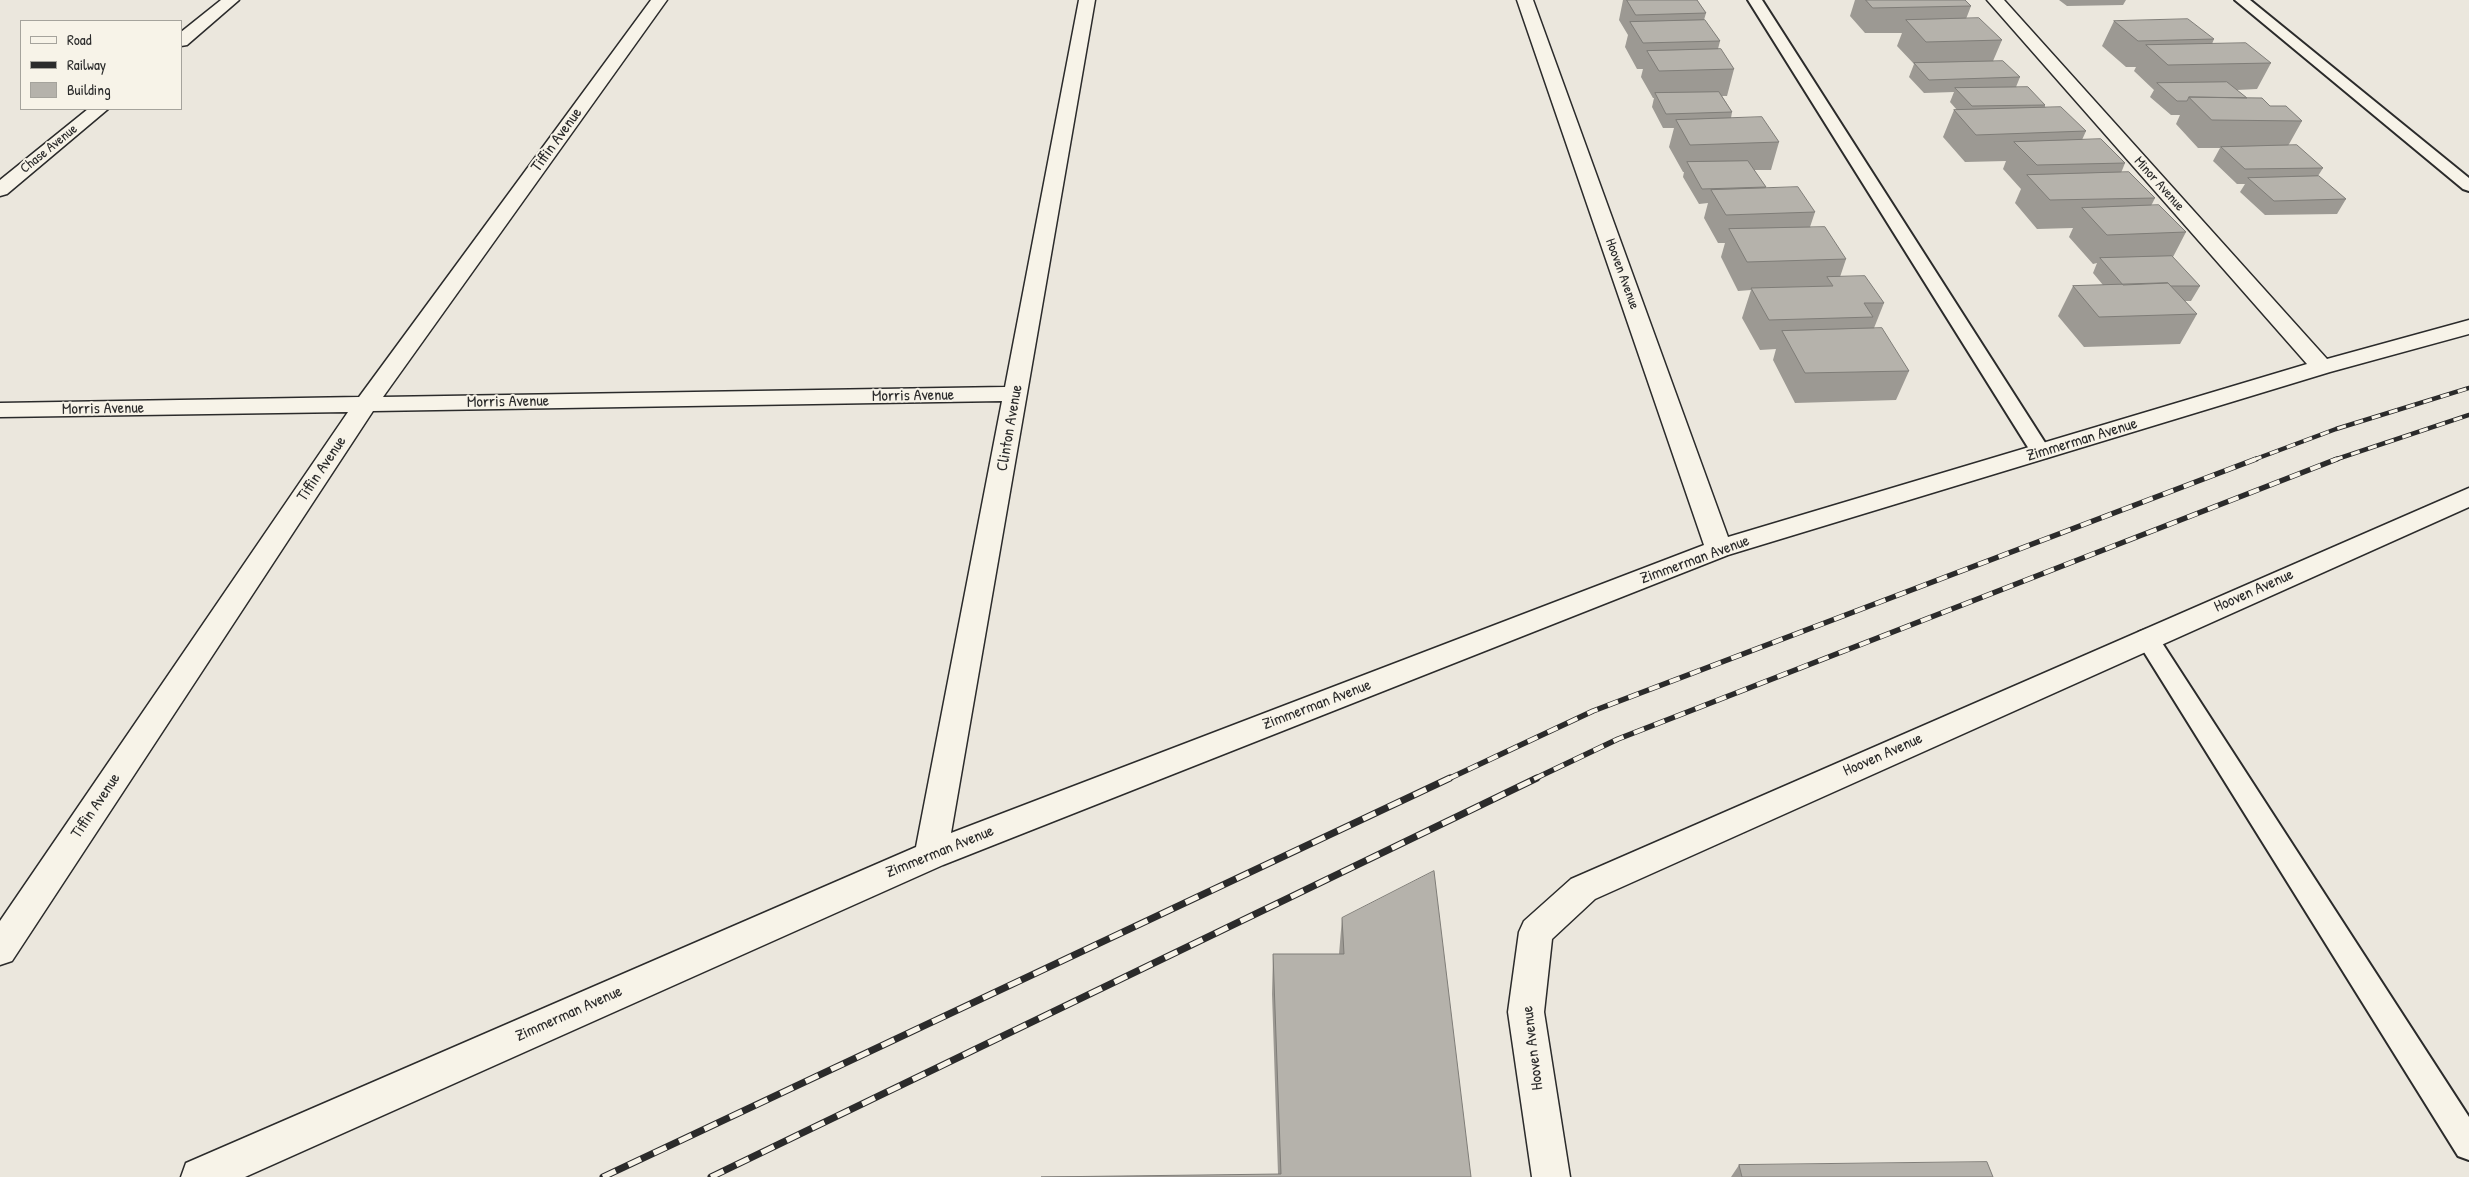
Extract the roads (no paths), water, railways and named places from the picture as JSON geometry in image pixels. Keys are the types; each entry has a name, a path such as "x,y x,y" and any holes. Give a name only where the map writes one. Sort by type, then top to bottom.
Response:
{"street":[{"path":"182,40 231,0"},
{"name":"Tiffin Avenue","path":"0,950 365,405 659,0"},
{"name":"Clinton Avenue","path":"931,855 1087,0"},
{"name":"Hooven Avenue","path":"1525,0 1720,549"},
{"name":"Minor Avenue","path":"1995,0 2322,367"},
{"name":"Chase Avenue","path":"0,190 98,110"},
{"name":"Zimmerman Avenue","path":"200,1177 931,855 1720,549 2322,367 2469,327"},
{"name":"Morris Avenue","path":"0,410 1016,394"},
{"name":"Hooven Avenue","path":"1551,1177 1526,1012 1536,932 1583,890 2147,638 2465,504"}],"lane":[{"path":"1755,0 2042,452"},
{"path":"2242,0 2469,186"},
{"path":"2147,638 2469,1144"}],"railway":[{"path":"2253,460 2336,429 2469,388"},
{"path":"2337,459 2469,415"},
{"path":"1448,779 1593,711 2256,459"},
{"path":"1534,779 1618,739 2337,459"},
{"path":"603,1177 1450,778"},
{"path":"711,1177 1537,778"}]}
